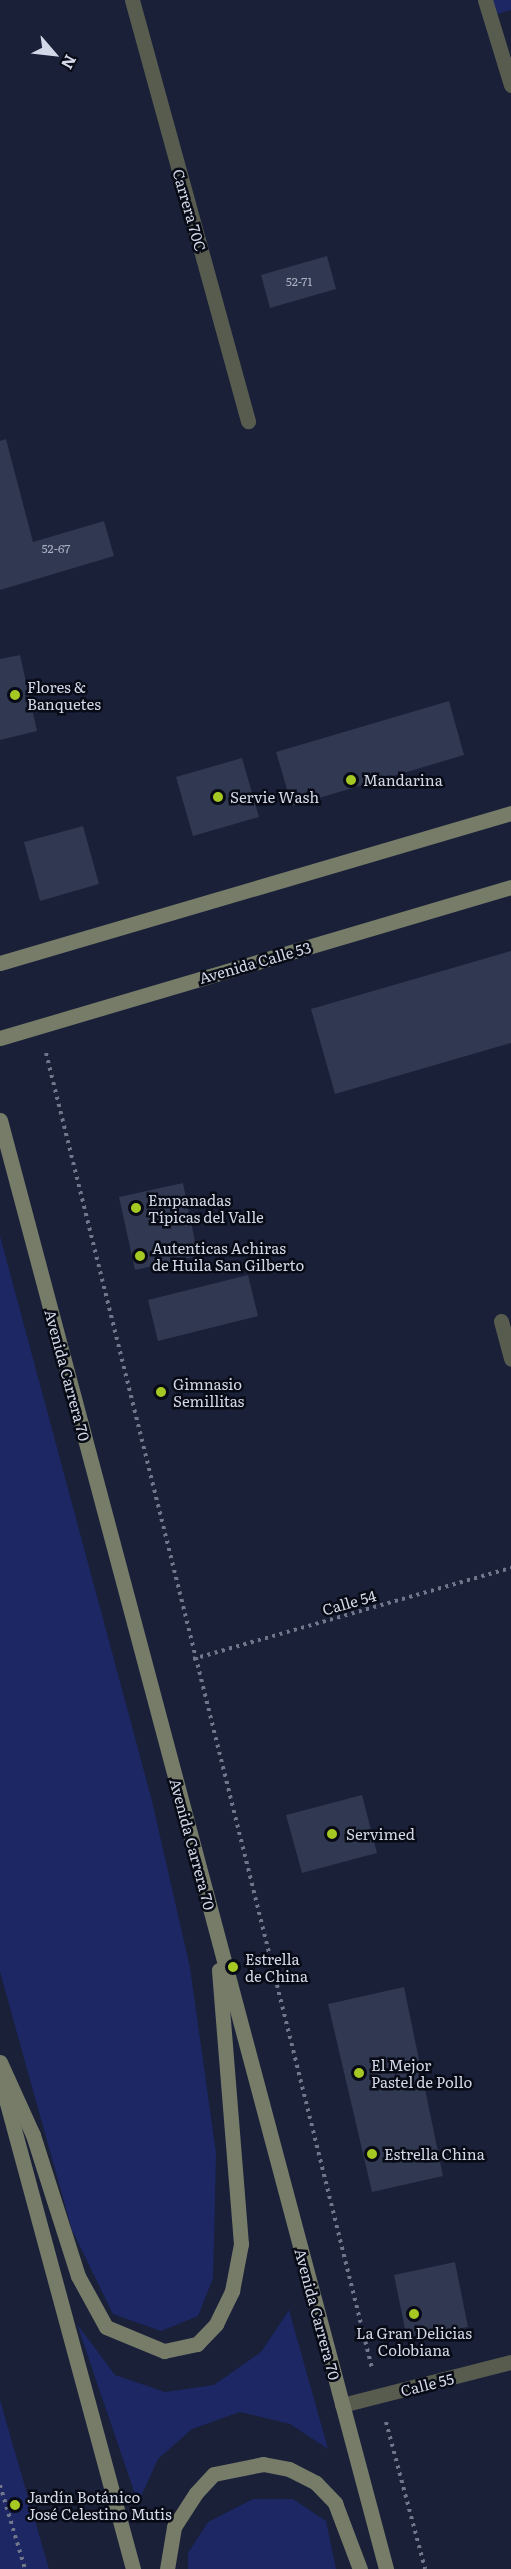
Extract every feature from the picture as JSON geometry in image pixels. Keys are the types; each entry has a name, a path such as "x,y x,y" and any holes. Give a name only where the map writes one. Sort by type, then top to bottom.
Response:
{"main road":[{"path":"0,963 511,813"},
{"name":"Avenida Calle 53","path":"0,1038 511,887"},
{"name":"Avenida Carrera 70","path":"0,1120 386,2569"},
{"path":"0,2062 33,2135 78,2276 106,2327 164,2351 197,2344 216,2324 232,2291 241,2244 215,1925"},
{"path":"0,2079 133,2569"},
{"path":"167,2569 174,2527 196,2493 214,2474 263,2464 290,2469 316,2483 335,2503 360,2569"}],"street":[{"name":"Carrera 70C","path":"132,0 249,421"},
{"path":"486,0 511,85"},
{"path":"501,1321 511,1359"},
{"name":"Calle 55","path":"342,2405 511,2362"}],"path":[{"path":"43,1041 193,1659 425,2569"},
{"name":"Calle 54","path":"193,1659 511,1569"},
{"path":"0,2485 25,2569"}],"shaded area":[{"path":"490,0 511,0 511,10 494,15"},
{"path":"0,1236 152,1801 190,1968 216,2153 213,2278 198,2316 161,2331 113,2314 72,2230 0,1972"},
{"path":"289,2310 328,2449 290,2424 240,2412 192,2429 158,2459 138,2503 77,2324 115,2375 165,2392 214,2385 261,2352"},
{"name":"Jardín Botánico José Celestino Mutis","path":"0,2400 12,2442 49,2569 0,2569"},
{"path":"253,2499 293,2499 326,2521 336,2569 188,2569 188,2553 208,2522"}],"building":[{"path":"327,256 336,289 270,308 261,275"},
{"path":"6,439 33,542 104,521 114,556 0,590 0,441"},
{"name":"Flores & Banquetes","path":"20,655 37,731 0,740 0,659"},
{"path":"449,701 464,755 292,806 276,752"},
{"name":"Servie Wash","path":"242,758 259,817 193,836 176,777"},
{"path":"83,826 99,884 40,901 24,842"},
{"path":"511,951 511,1043 335,1094 311,1009"},
{"path":"183,1183 198,1256 135,1270 119,1197"},
{"path":"248,1275 258,1316 158,1341 148,1300"},
{"name":"Servimed","path":"362,1795 377,1853 302,1873 286,1815"},
{"path":"404,1987 443,2176 372,2192 328,2004"},
{"path":"455,2262 468,2327 407,2339 394,2275"}],"place":[{"name":"Flores & Banquetes","path":"15,695"},
{"name":"Mandarina","path":"351,780"},
{"name":"Servie Wash","path":"218,797"},
{"name":"Empanadas Típicas del Valle","path":"136,1208"},
{"name":"Autenticas Achiras de Huila San Gilberto","path":"140,1256"},
{"name":"Gimnasio Semillitas","path":"161,1392"},
{"name":"Servimed","path":"332,1834"},
{"name":"Estrella de China","path":"233,1967"},
{"name":"El Mejor Pastel de Pollo","path":"359,2073"},
{"name":"Estrella China","path":"372,2154"},
{"name":"La Gran Delicias Colobiana","path":"414,2314"},
{"name":"Jardín Botánico José Celestino Mutis","path":"15,2505"}]}
